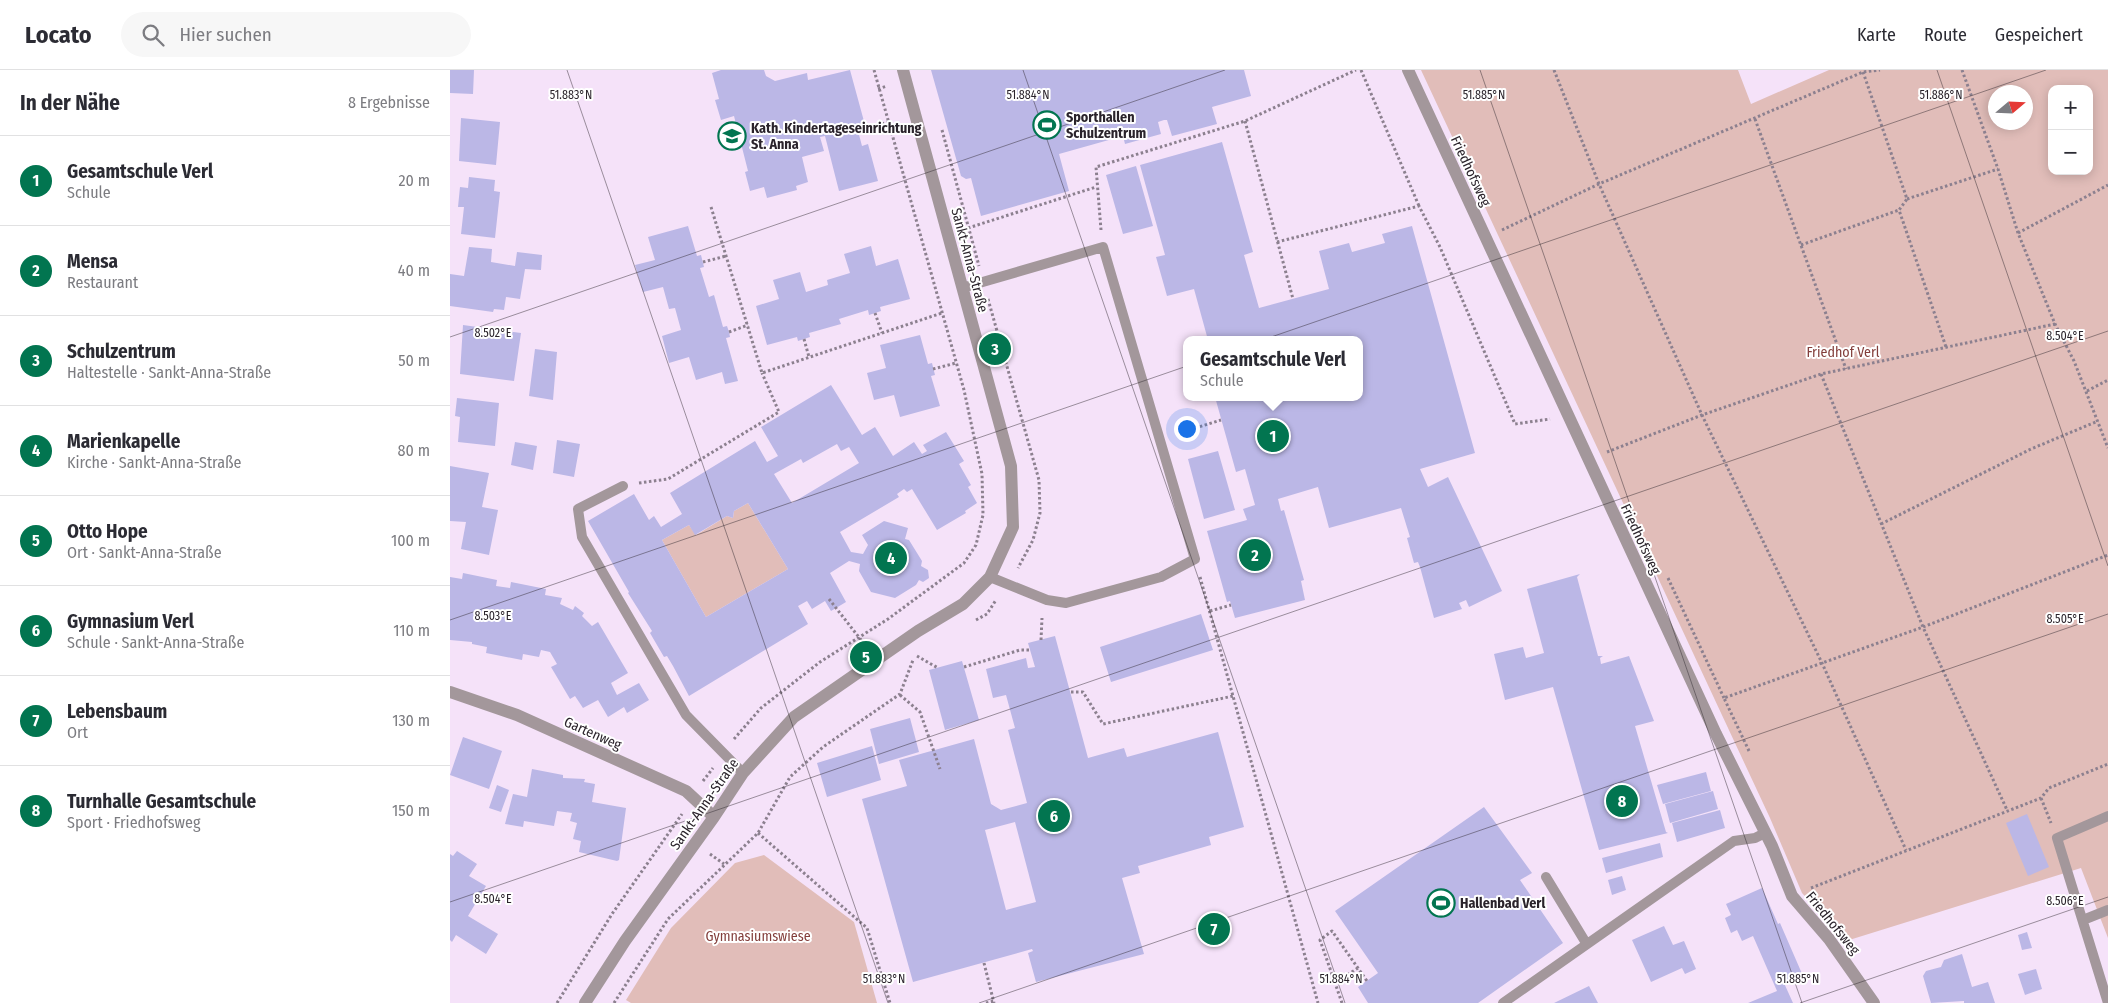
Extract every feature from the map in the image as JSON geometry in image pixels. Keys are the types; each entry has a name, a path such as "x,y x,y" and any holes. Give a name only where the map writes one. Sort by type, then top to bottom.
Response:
{"street":[{"name":"Friedhofsweg","path":"1408,70 1587,459 1716,734 1772,846 1792,896 1829,939 1874,1003"},
{"name":"Sankt-Anna-Straße","path":"585,1003 625,941 714,817 742,773 794,717 963,604 990,577 1013,527 1011,466 905,76"},
{"name":"Gartenweg","path":"450,692 517,714 686,791 714,817"}],"lane":[{"path":"962,288 1103,247 1195,559 1161,577 1066,603 1047,600 990,577"},
{"path":"623,486 578,509 582,537 686,715 742,773"},
{"path":"2108,816 2057,838 2108,1003"},
{"path":"1503,1003 1734,841 1755,838 1765,833"},
{"path":"1546,877 1586,943"},
{"path":"2083,920 2108,910"}],"path":[{"path":"557,1003 612,914 723,753 761,708 820,662 888,619 964,563 976,545 984,515 982,474 956,363 874,70"},
{"path":"1103,247 1096,187 1096,167 1245,121 1356,70"},
{"path":"1361,70 1419,206 1440,247 1515,424 1568,416"},
{"path":"1554,70 1598,184 1702,415 1822,663 1906,850"},
{"path":"1486,237 1598,184 1863,72 1880,70"},
{"path":"1962,70 1998,169 2018,233 2054,324 2074,361 2087,391 2108,448"},
{"path":"1863,72 1907,199"},
{"path":"878,89 905,76"},
{"path":"1755,119 1846,369"},
{"path":"1245,121 1293,299"},
{"path":"858,131 888,122"},
{"path":"940,124 1039,480 1040,513 1033,540 988,614 972,622"},
{"path":"1801,245 1899,210 1907,199 1998,169"},
{"path":"2018,233 2108,185"},
{"path":"948,234 1096,187"},
{"path":"1277,242 1419,206"},
{"path":"623,486 668,479 779,412 762,373 711,207"},
{"path":"1899,210 1946,348"},
{"path":"703,262 726,256"},
{"path":"875,313 882,333"},
{"path":"762,373 942,313"},
{"path":"1587,459 1702,415 1820,374 2054,324"},
{"path":"729,332 748,325"},
{"path":"804,339 809,357"},
{"path":"933,370 956,363"},
{"path":"1820,374 1923,628 2007,810"},
{"path":"2087,391 2108,380"},
{"path":"1160,439 1221,420"},
{"path":"1881,524 2031,449 2098,421"},
{"path":"1749,752 1724,698 1923,628 2108,555"},
{"path":"1195,559 1318,1003"},
{"path":"829,599 877,660"},
{"path":"1210,611 1231,605"},
{"path":"614,1003 668,919 758,833 790,777 822,747 900,694 909,666 916,655 924,650"},
{"path":"964,667 1020,650 1030,650"},
{"path":"916,655 938,668"},
{"path":"1071,692 1083,692 1104,724 1233,696"},
{"path":"900,694 920,712 940,769"},
{"path":"1792,896 2041,798 2049,788 2108,764"},
{"path":"2041,798 2057,838"},
{"path":"758,833 867,928 890,1003"},
{"path":"1807,879 1812,888"},
{"path":"1342,1003 1320,940 1332,931 1367,980"},
{"path":"984,963 994,1002 986,1003"},
{"path":"1335,983 1358,968"}],"green space":[{"name":"Friedhof Verl","path":"1421,70 1738,70 1751,104 1829,70 2108,70 2108,938 2081,868 1846,941 1802,893 1770,818"},
{"path":"748,503 788,569 706,617 662,540 689,525 696,535 727,516 733,518 734,511"},
{"name":"Gymnasiumswiese","path":"764,855 854,922 877,1003 631,1003 626,1000 671,928 735,863"}],"building":[{"path":"450,70 474,70 473,94 450,93"},
{"path":"721,70 764,70 766,76 775,81 807,73 808,80 850,70 865,125 857,127 858,131 862,146 868,144 878,181 839,191 825,136 820,137 824,151 802,157 808,182 796,186 797,190 767,198 764,187 750,191 745,172 748,171 734,116 721,120 715,100 719,99 712,73"},
{"name":"Sporthallen Schulzentrum","path":"931,70 1244,70 1251,96 1212,107 1217,124 1172,136 1167,120 1164,120 1158,122 1161,134 1125,144 1123,136 1059,154 1069,191 981,216 971,178 966,179 961,176"},
{"path":"461,118 500,122 496,165 459,161"},
{"path":"1222,142 1253,252 1244,255 1259,308 1329,289 1319,251 1349,243 1352,252 1385,243 1382,234 1412,226 1475,453 1420,469 1428,487 1448,477 1502,591 1469,607 1466,600 1459,603 1462,609 1434,618 1420,567 1418,562 1414,563 1407,538 1410,537 1401,508 1329,528 1318,487 1278,499 1281,511 1284,510 1304,580 1301,581 1305,600 1235,618 1230,601 1227,602 1207,531 1247,520 1243,509 1255,505 1245,469 1236,472 1216,401 1363,401 1363,336 1207,336 1194,289 1167,296 1156,257 1165,255 1140,165"},
{"path":"1136,166 1153,226 1123,234 1106,175"},
{"path":"469,177 495,180 494,191 500,192 495,238 461,234 464,207 458,207 460,187 468,188"},
{"path":"688,226 697,256 701,255 704,267 700,268 709,297 714,295 723,327 727,326 729,332 730,337 726,338 738,381 725,384 722,372 696,380 689,357 669,363 662,336 681,330 675,308 669,309 663,287 643,292 635,265 655,260 648,237"},
{"path":"871,246 876,266 898,259 910,299 880,307 881,311 869,315 868,310 839,319 841,324 809,333 810,337 798,341 797,337 767,345 756,306 779,299 773,280 800,272 806,292 828,285 827,280 850,273 844,254"},
{"path":"469,247 492,249 491,262 515,266 517,252 542,255 541,270 525,269 520,299 506,297 504,310 494,309 493,312 450,306 450,274 464,276"},
{"path":"463,325 521,333 514,381 460,374"},
{"path":"920,335 928,364 932,363 935,375 931,376 940,406 900,417 894,395 874,400 867,373 886,368 880,345"},
{"path":"535,349 557,352 553,400 529,396"},
{"path":"831,385 862,435 875,427 893,456 914,442 922,454 927,451 923,445 946,432 964,461 959,464 971,485 968,487 977,503 965,511 966,513 937,530 912,489 907,492 904,489 897,494 899,497 840,532 851,552 863,554 868,545 862,535 884,521 908,528 905,539 909,540 922,561 921,566 928,570 929,578 923,582 919,580 916,585 895,598 871,592 859,571 860,564 849,561 830,573 846,602 831,611 825,601 812,609 807,601 798,606 808,624 689,696 667,656 664,657 650,633 652,631 628,593 588,521 634,494 649,520 654,516 661,527 682,514 670,493 755,441 767,462 778,456 761,427","holes":["837,444 841,451 849,447 859,463 792,503 774,474 801,459 803,463","748,503 788,569 706,617 662,540 689,525 695,535 727,516 733,518 734,511"]},
{"path":"457,398 499,403 495,446 458,442 460,417 455,416"},
{"path":"557,440 580,444 574,477 553,473"},
{"path":"515,442 537,446 533,470 511,465"},
{"path":"1218,451 1235,510 1204,519 1188,459"},
{"path":"450,466 489,473 482,507 498,510 489,555 461,549 466,522 450,521"},
{"path":"463,573 497,580 496,586 510,588 511,582 546,589 545,595 562,598 560,604 573,610 575,606 584,613 582,616 592,626 598,622 628,673 611,683 617,695 639,683 649,700 627,713 624,707 608,717 598,700 583,708 575,696 570,699 551,667 557,664 550,652 541,650 539,657 523,654 522,660 486,653 487,647 472,644 472,642 450,640 450,577 462,579"},
{"path":"1580,574 1577,577 1598,656 1603,656 1600,658 1601,664 1629,656 1654,721 1635,726 1666,832 1668,833 1599,850 1553,687 1505,700 1494,654 1523,647 1526,658 1544,653 1527,589"},
{"path":"1201,614 1213,650 1111,682 1100,647"},
{"path":"1055,636 1088,758 1124,748 1127,757 1218,732 1244,827 1209,837 1211,845 1138,866 1140,873 1122,878 1144,954 1036,982 1028,953 1033,951 1032,949 913,982 862,799 907,786 899,760 974,739 991,804 1001,810 1027,803 1008,730 1015,728 1006,695 993,698 986,669 1026,658 1028,668 1035,667 1028,643","holes":["1015,822 1036,902 1006,910 985,830"]},
{"path":"962,661 979,720 945,730 929,670"},
{"path":"910,718 919,752 879,764 870,729"},
{"path":"463,737 502,751 489,789 450,775"},
{"path":"872,746 881,780 827,797 817,763"},
{"path":"532,769 563,775 563,778 585,779 584,782 595,784 592,802 626,808 619,860 579,852 581,841 573,839 577,823 570,821 572,813 557,811 554,826 524,821 523,827 505,824 513,794 527,797"},
{"path":"1706,772 1711,791 1663,804 1657,785"},
{"path":"497,785 509,790 501,812 489,808"},
{"path":"1713,791 1718,809 1670,823 1665,804"},
{"name":"Hallenbad Verl","path":"1484,807 1532,873 1520,880 1563,943 1478,1003 1368,1003 1358,987 1378,973 1335,911"},
{"path":"1720,810 1725,828 1677,842 1672,823"},
{"path":"2027,814 2049,867 2028,876 2006,823"},
{"path":"1660,843 1663,857 1606,873 1602,858"},
{"path":"457,851 477,864 469,876 486,886 468,916 498,934 486,954 456,935 452,942 450,940 450,854 453,856"},
{"path":"1622,876 1626,890 1612,895 1608,880"},
{"path":"1762,888 1778,924 1780,923 1803,976 1784,983 1793,1003 1748,1003 1777,991 1753,936 1742,941 1737,930 1731,933 1725,918 1731,915 1726,904"},
{"path":"1664,926 1673,945 1684,941 1696,969 1685,974 1682,968 1651,982 1632,940"},
{"path":"2027,932 2032,948 2022,950 2018,935"},
{"path":"1962,954 1972,987 1988,982 1995,1003 1964,1003 1964,1001 1931,1003 1923,976 1926,971 1941,967 1944,960"},
{"path":"2036,969 2042,989 2025,995 2018,974"},
{"path":"1589,986 1598,1003 1554,1003"}],"place":[{"name":"Sporthallen Schulzentrum","path":"1047,125"},
{"name":"Kath. Kindertageseinrichtung St. Anna","path":"732,136"},
{"name":"Schulzentrum","path":"995,349"},
{"name":"Gesamtschule Verl","path":"1273,436"},
{"name":"Mensa","path":"1255,555"},
{"name":"Marienkapelle","path":"891,558"},
{"name":"Otto Hope","path":"866,657"},
{"name":"Turnhalle Gesamtschule","path":"1622,801"},
{"name":"Gymnasium Verl","path":"1054,816"},
{"name":"Hallenbad Verl","path":"1441,903"},
{"name":"Lebensbaum","path":"1214,929"}]}
